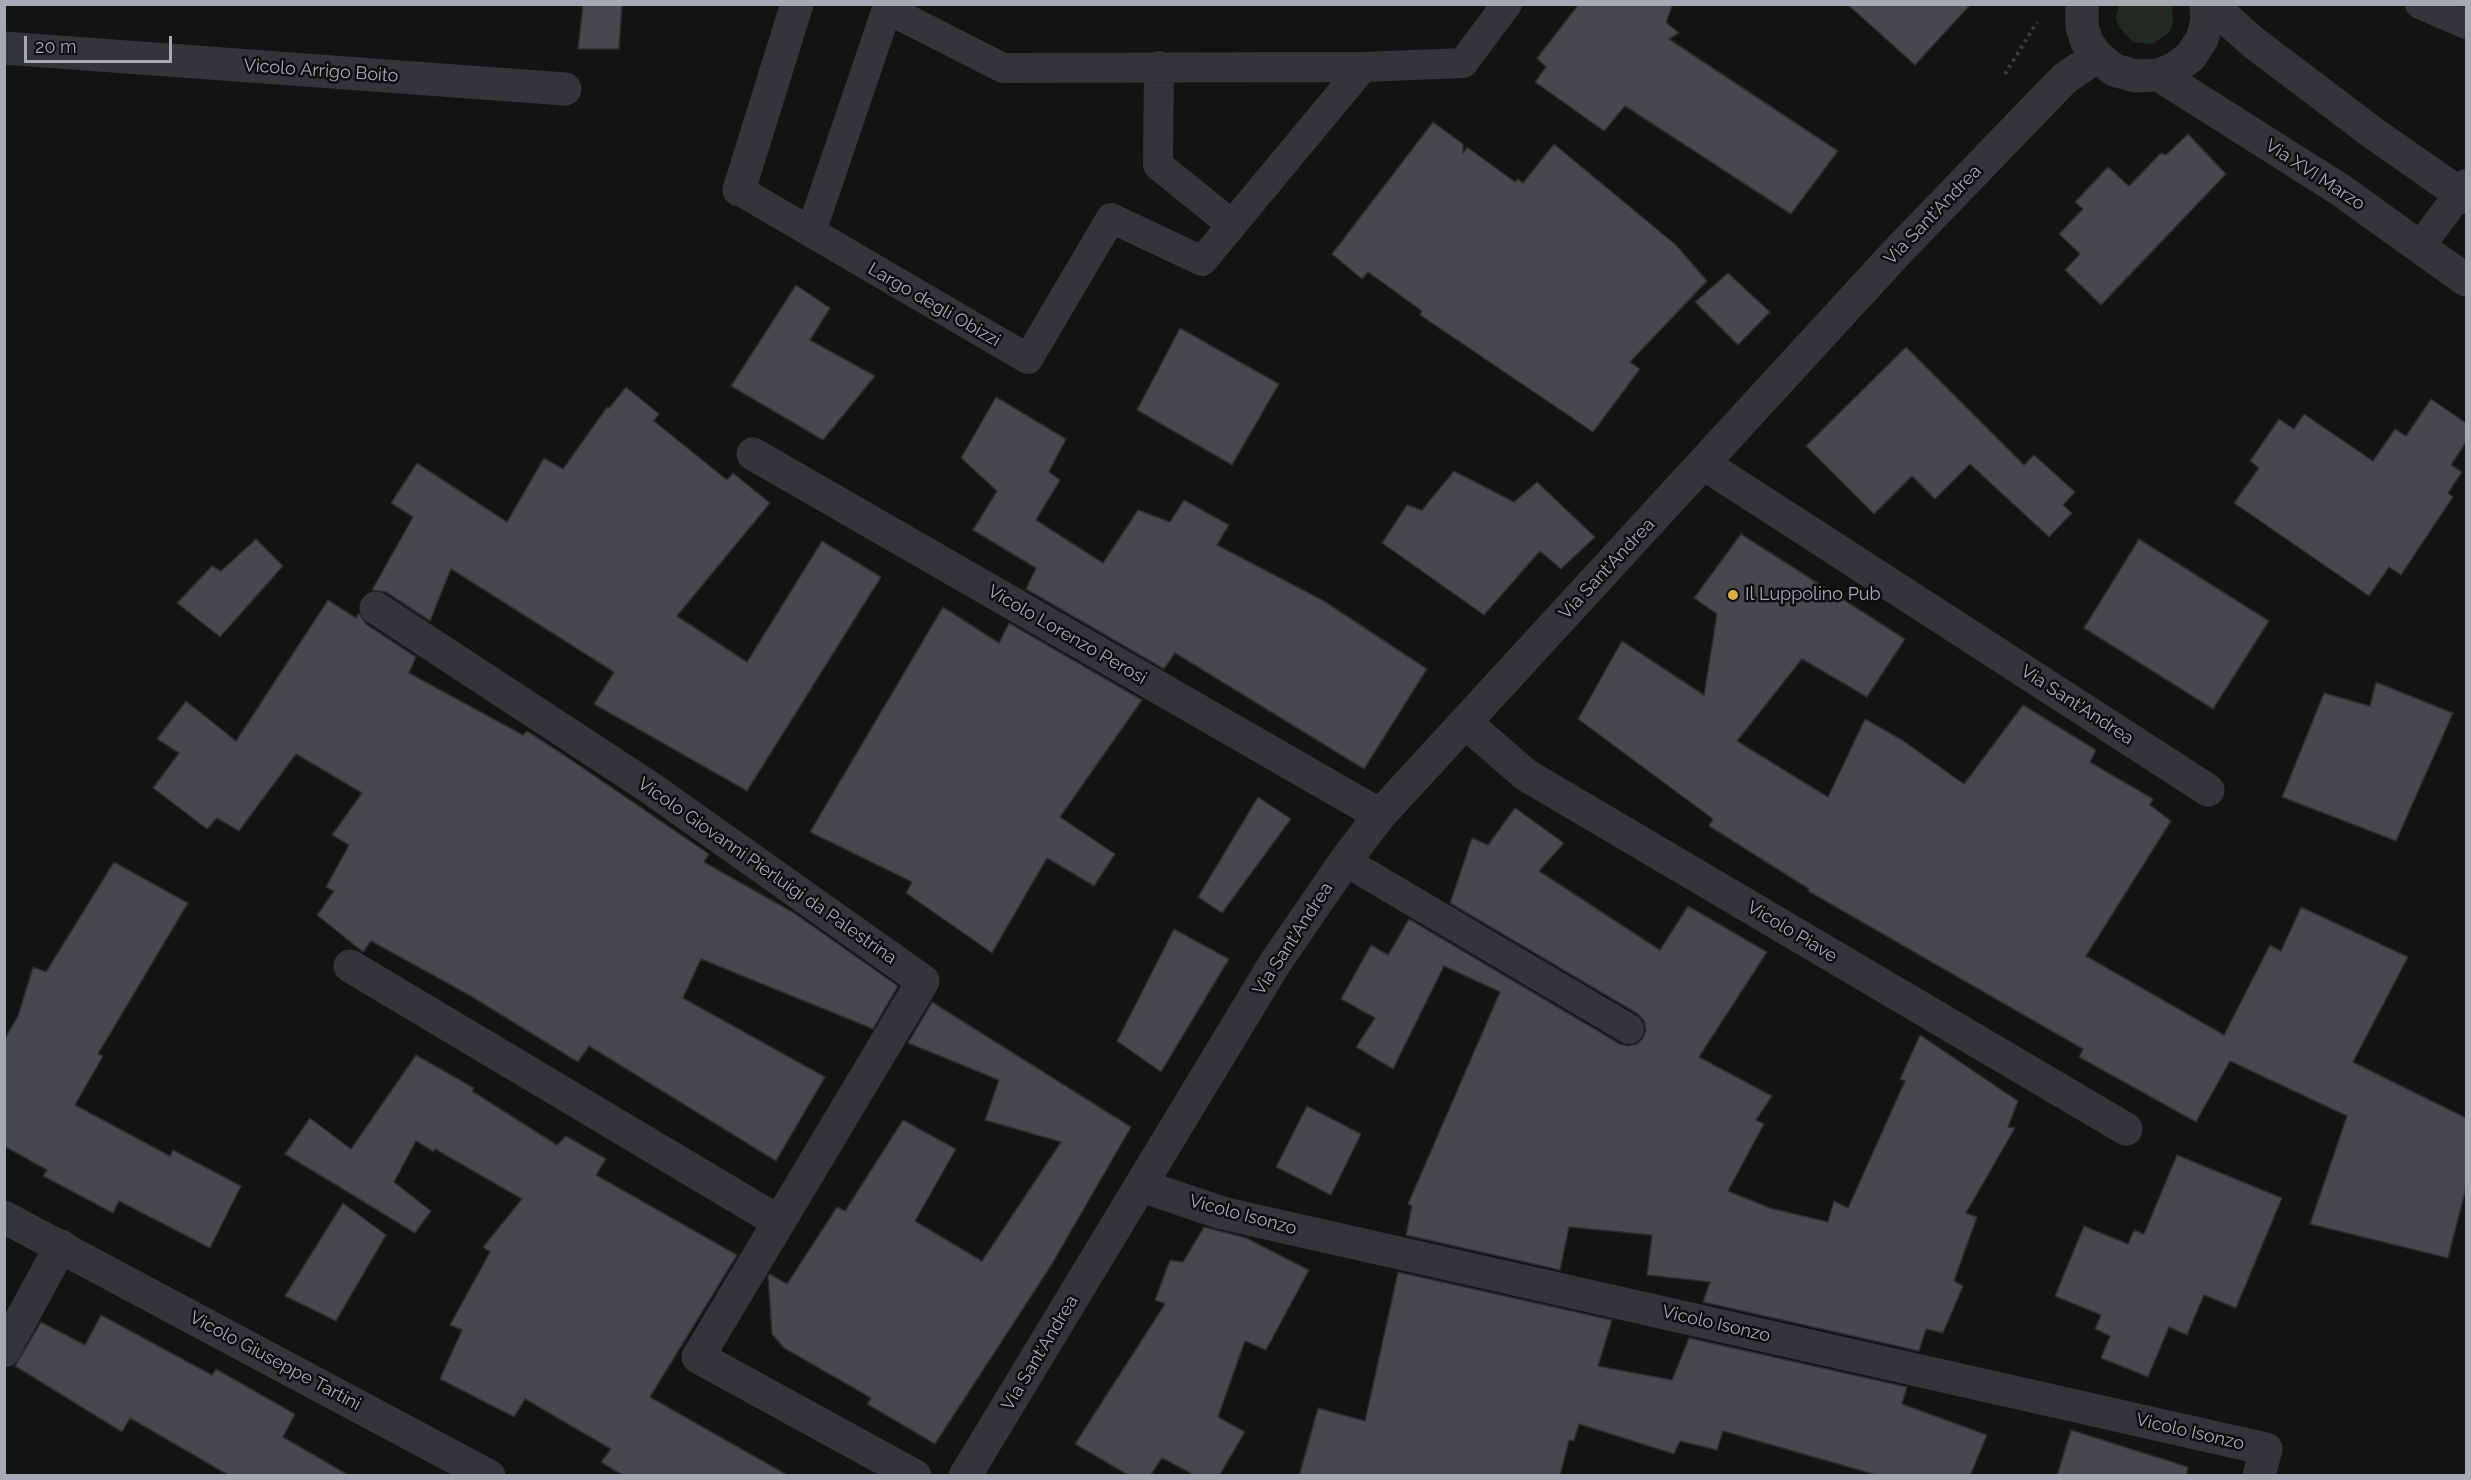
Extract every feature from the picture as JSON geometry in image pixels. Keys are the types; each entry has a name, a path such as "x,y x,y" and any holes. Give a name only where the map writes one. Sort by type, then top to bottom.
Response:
{"street":[{"name":"Largo degli Obizzi","path":"739,190 797,4"},
{"path":"2082,4 2082,27 2087,42 2097,56 2114,70 2136,76 2159,75 2176,68 2191,56 2202,39 2208,4"},
{"path":"2208,4 2254,43 2364,126 2464,192"},
{"name":"Vicolo Arrigo Boito","path":"4,48 565,89"},
{"name":"Via Sant'Andrea","path":"968,1475 1275,963 1345,861 1380,815 1897,252 2064,79 2097,56"},
{"name":"Via XVI Marzo","path":"2159,75 2339,189 2466,280"},
{"name":"Vicolo Lorenzo Perosi","path":"753,454 1380,815"},
{"name":"Via Sant'Andrea","path":"1704,464 2208,790"},
{"name":"Vicolo Giovanni Pierluigi da Palestrina","path":"376,608 649,787 923,981 698,1357 915,1476"},
{"name":"Vicolo Piave","path":"1466,723 1526,775 2126,1129"},
{"path":"350,966 779,1222"},
{"name":"Vicolo Isonzo","path":"1142,1186 1222,1213 2266,1449 2259,1476"},
{"name":"Vicolo Giuseppe Tartini","path":"4,1217 489,1476"},
{"path":"4,1352 61,1246"}],"lane":[{"path":"811,232 887,9 1003,68 1364,67 1463,63 1507,4"},
{"path":"2420,4 2466,24"},
{"path":"1159,66 1158,165 1231,224 1364,67"},
{"name":"Largo degli Obizzi","path":"739,190 1028,360 1111,218 1202,261 1231,224"},
{"path":"2420,247 2464,192"},
{"path":"1345,861 1629,1029"}],"shaded area":[{"path":"2119,4 2172,5 2173,24 2169,33 2152,44 2133,42 2119,27 2116,18"}],"building":[{"path":"583,4 622,4 619,49 578,49"},
{"path":"1579,4 1673,4 1666,22 1679,33 1669,39 1838,151 1791,214 1625,106 1604,131 1535,82 1546,67 1537,58"},
{"path":"1847,4 1971,4 1915,65"},
{"path":"1433,122 1463,144 1463,153 1467,147 1515,182 1518,179 1523,183 1554,144 1676,245 1707,281 1630,362 1640,369 1593,432 1420,315 1422,311 1368,272 1362,279 1332,254"},
{"path":"2188,134 2226,174 2101,305 2065,270 2080,254 2059,234 2083,209 2075,202 2108,167 2129,186 2161,153 2166,155"},
{"path":"1728,273 1770,312 1738,345 1695,302"},
{"path":"796,285 830,308 810,340 875,376 823,440 731,386"},
{"path":"1180,328 1279,384 1232,465 1137,410"},
{"path":"1906,347 2024,465 2034,455 2075,492 2063,505 2072,513 2049,537 1970,464 1935,499 1912,476 1874,514 1806,446"},
{"path":"626,387 659,414 654,421 727,480 733,473 770,503 677,616 747,662 822,541 881,577 747,791 594,704 614,672 451,569 430,621 386,592 372,590 413,517 391,503 417,463 507,522 544,458 563,469 607,407 609,408"},
{"path":"996,397 1066,439 1049,472 1060,480 1036,520 1103,563 1138,510 1170,522 1184,500 1229,525 1217,545 1324,601 1427,669 1364,769 1175,653 1164,669 1026,589 1036,568 973,530 997,491 961,458"},
{"path":"2431,399 2466,423 2466,442 2451,465 2462,472 2448,493 2453,497 2401,575 2389,567 2369,596 2234,503 2259,468 2250,461 2279,419 2294,429 2304,414 2373,461 2395,429 2406,436"},
{"path":"1454,471 1514,502 1537,482 1595,537 1561,569 1540,551 1484,615 1382,543 1407,505 1422,510"},
{"path":"1741,534 1905,639 1867,697 1802,659 1737,741 1828,797 1865,719 1902,740 1964,784 2023,705 2096,750 2090,762 2153,799 2150,805 2171,821 2086,956 2224,1035 2270,945 2281,951 2301,907 2408,957 2353,1062 2466,1118 2466,1188 2448,1258 2310,1224 2347,1116 2230,1061 2196,1122 2079,1057 2083,1049 1808,891 1809,889 1709,826 1713,819 1578,719 1622,641 1704,695 1717,614 1694,598"},
{"path":"256,539 283,566 220,637 177,603 212,566 221,571"},
{"path":"2139,539 2269,621 2213,709 2084,628"},
{"path":"328,600 356,618 359,613 366,624 416,657 409,673 523,735 527,731 709,854 704,862 794,913 898,986 873,1029 701,959 683,998 825,1077 776,1161 589,1046 578,1062 469,995 371,941 363,952 317,915 334,891 326,887 349,845 332,835 362,793 296,754 239,831 217,818 207,829 153,788 179,753 157,739 186,701 236,741"},
{"path":"943,607 999,643 1009,623 1142,700 1060,817 1115,854 1094,886 1047,858 992,953 906,893 912,882 810,832"},
{"path":"2376,682 2453,713 2396,841 2282,797 2324,693 2370,706"},
{"path":"1258,797 1291,819 1222,913 1198,897"},
{"path":"1515,808 1564,843 1539,871 1660,950 1688,906 1767,952 1699,1057 1772,1096 1756,1120 1764,1124 1728,1191 1770,1208 1828,1222 1834,1201 1848,1208 1905,1081 1900,1079 1920,1035 2018,1101 2008,1127 2015,1128 1966,1213 1977,1217 1954,1281 1963,1286 1943,1333 1926,1329 1919,1351 1703,1302 1710,1282 1647,1275 1652,1235 1569,1227 1560,1270 1406,1235 1412,1206 1408,1204 1500,992 1444,966 1393,1069 1356,1047 1375,1018 1341,999 1371,945 1388,955 1409,919 1620,1044 1628,1046 1637,1044 1643,1038 1646,1030 1644,1021 1638,1014 1450,903 1472,838 1488,845"},
{"path":"114,862 188,903 98,1054 103,1056 75,1105 170,1156 173,1150 241,1186 210,1248 119,1201 113,1213 43,1176 47,1170 4,1146 4,1040 18,1016 33,967 46,972"},
{"path":"1174,929 1229,959 1161,1072 1117,1041"},
{"path":"932,1002 1131,1127 1052,1264 935,1444 867,1404 871,1398 784,1348 772,1334 768,1276 770,1274 787,1284 837,1207 845,1211 903,1120 956,1149 915,1221 982,1261 1061,1142 985,1120 999,1080 908,1043"},
{"path":"416,1055 474,1088 472,1091 557,1145 566,1136 606,1159 596,1175 737,1255 650,1397 789,1476 624,1476 601,1462 611,1449 525,1399 514,1417 440,1379 462,1330 450,1325 490,1252 483,1247 522,1199 435,1149 434,1152 416,1141 394,1182 431,1211 415,1233 285,1154 310,1118 351,1149"},
{"path":"1307,1106 1361,1134 1331,1195 1276,1167"},
{"path":"2177,1155 2282,1198 2236,1308 2204,1295 2187,1335 2169,1327 2148,1377 2101,1358 2110,1336 2095,1329 2101,1315 2055,1296 2084,1226 2128,1244 2134,1230 2144,1234"},
{"path":"343,1203 386,1235 336,1321 285,1296"},
{"path":"1204,1227 1246,1238 1309,1270 1266,1350 1245,1341 1218,1417 1245,1432 1219,1476 1196,1476 1162,1458 1150,1476 1130,1476 1075,1444 1165,1304 1155,1300 1170,1260 1183,1262"},
{"path":"1398,1272 1612,1320 1598,1366 1672,1380 1689,1338 1907,1387 1902,1404 1987,1435 1970,1476 1880,1476 1723,1431 1717,1450 1680,1441 1674,1454 1579,1424 1574,1441 1569,1440 1560,1476 1299,1476 1318,1408 1365,1421"},
{"path":"101,1315 212,1375 216,1369 295,1414 283,1437 350,1476 230,1476 130,1418 122,1432 15,1366 41,1322 85,1345"},
{"path":"2071,1430 2188,1467 2186,1476 2057,1476"}],"place":[{"name":"Il Luppolino Pub","path":"1733,595"}]}
